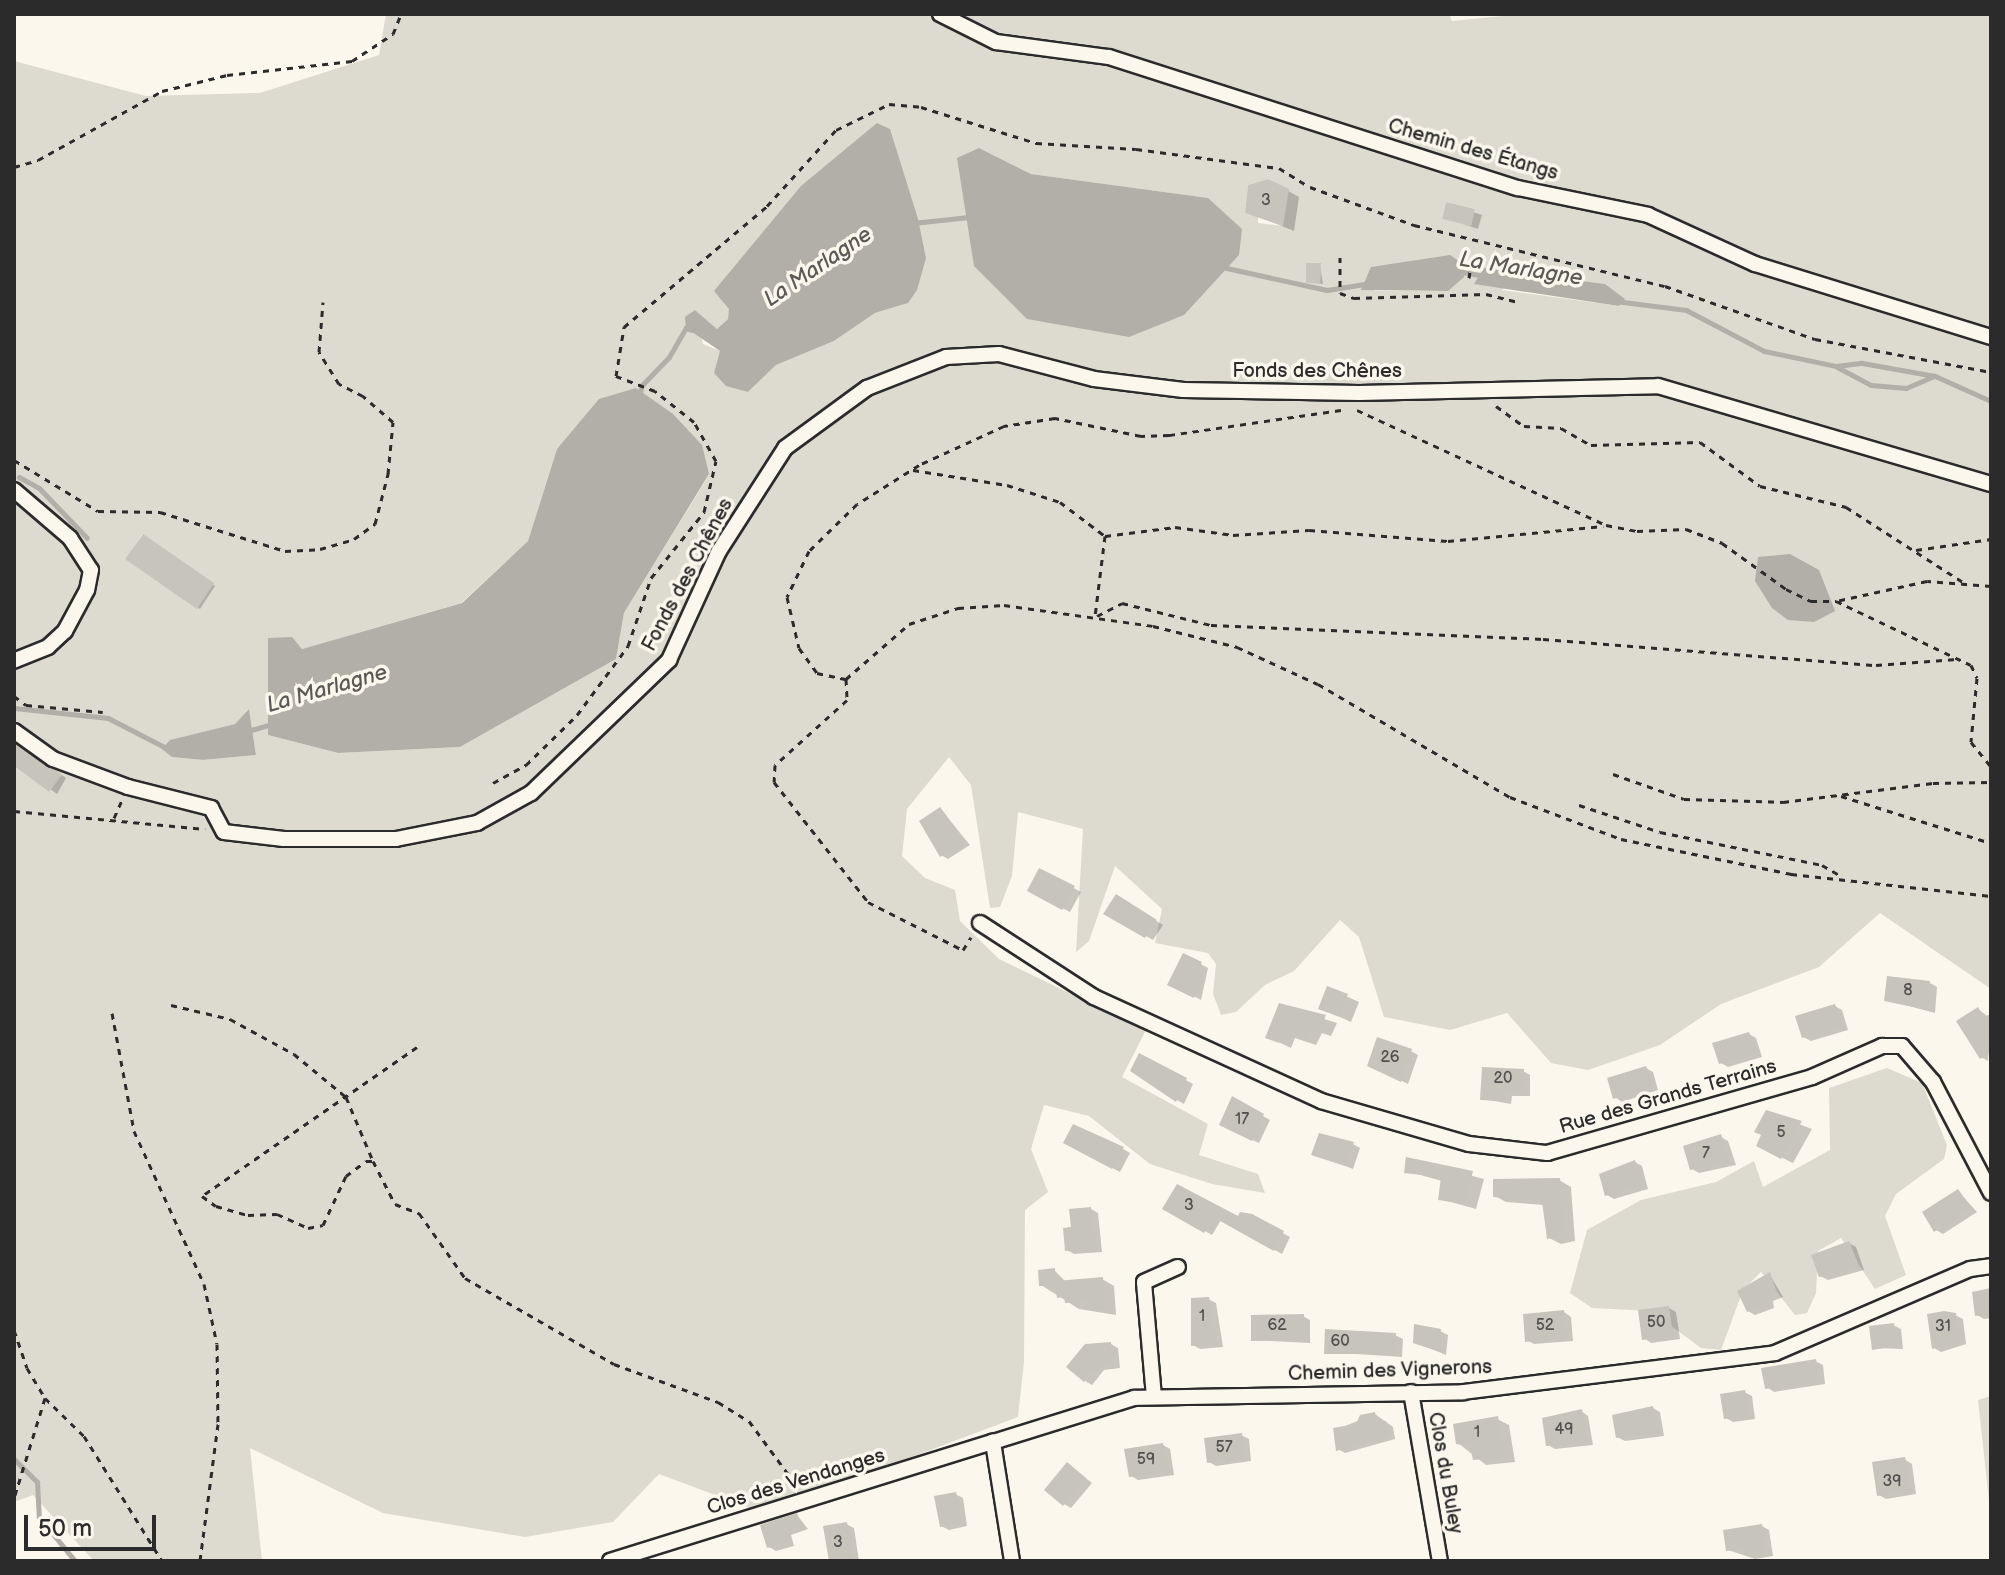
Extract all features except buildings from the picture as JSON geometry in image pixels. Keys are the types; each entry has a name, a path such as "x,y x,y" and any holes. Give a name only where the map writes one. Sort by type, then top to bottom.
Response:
{"street":[{"name":"Chemin des Étangs","path":"940,14 996,42 1109,57 1518,188 1648,215 1755,264 1991,337"},
{"name":"Fonds des Chênes","path":"224,832 284,839 396,839 477,823 531,793 669,660 719,551 785,448 867,388 946,357 999,354 1094,379 1183,390 1475,390 1658,386 1991,484"},
{"path":"14,490 70,538 91,570 87,590 65,631 48,647 14,661"},
{"path":"14,731 53,759 128,787 211,808 224,832"},
{"name":"Rue des Grands Terrains","path":"980,923 1094,997 1306,1095 1469,1144 1547,1153 1812,1077 1882,1046 1902,1046 1933,1082 1991,1193"},
{"name":"Chemin des Vignerons","path":"993,1442 1134,1398 1463,1392 1775,1353 1970,1269 1991,1266"},
{"path":"1154,1397 1144,1282 1178,1267"},
{"name":"Clos du Buley","path":"1411,1392 1440,1561"},
{"path":"993,1442 1012,1561"},
{"name":"Clos des Vendanges","path":"610,1561 993,1442"}],"path":[{"path":"14,167 38,160 162,91 227,75 352,61 393,34 401,14"},
{"path":"493,783 526,765 577,715 628,646 651,578 704,512 716,461 694,422 653,390 616,376 624,327 767,206 836,130 889,104 921,107 1036,143 1136,149 1279,168 1310,187 1414,225 1665,286 1815,339 1991,372"},
{"path":"1340,257 1340,293 1354,298 1486,294 1515,301"},
{"path":"1469,278 1471,266"},
{"path":"15,462 98,511 160,512 285,551 320,549 354,539 375,524 388,474 393,422 363,396 339,384 319,352 323,302"},
{"path":"1475,390 1524,426 1561,428 1591,445 1700,442 1760,486 1846,507 1966,584"},
{"path":"846,679 817,673 799,648 787,597 809,551 857,504 912,470 1004,426 1055,418 1141,436 1169,435 1353,408 1606,525 1637,531 1686,529 1722,543 1786,589 1811,601 1836,601 1927,581 1991,586"},
{"path":"912,470 1007,485 1060,502 1105,536 1175,527 1233,535 1309,530 1448,541 1606,525"},
{"path":"1095,616 1105,536"},
{"path":"1914,550 1991,539"},
{"path":"1836,601 1971,665 1977,678 1971,742 1991,767"},
{"path":"1095,616 1122,603 1211,625 1543,639 1876,665 1957,659"},
{"path":"846,679 909,624 958,608 1004,605 1095,616 1237,647 1318,684 1510,797 1621,839 1747,867 1991,896"},
{"path":"846,679 847,700 775,765 774,782 868,902 963,950 980,923"},
{"path":"14,696 26,705 103,712"},
{"path":"21,712 26,705"},
{"path":"1613,774 1684,799 1783,802 1991,782"},
{"path":"1837,795 1991,843"},
{"path":"1579,805 1660,832 1822,865 1842,877"},
{"path":"14,811 224,832"},
{"path":"171,1005 230,1019 294,1054 346,1097 395,1204 419,1213 465,1278 614,1364 718,1402 749,1421 807,1498"},
{"path":"112,1013 134,1131 204,1284 217,1344 218,1424 200,1561"},
{"path":"373,1161 366,1161 346,1176 323,1225 308,1228 277,1214 248,1215 216,1206 202,1196 417,1047"},
{"path":"14,1330 27,1368 45,1398 84,1436 162,1561"},
{"path":"14,1498 30,1460 45,1398"}],"shaded area":[{"path":"386,14 1449,14 1452,21 1523,14 1991,14 1991,989 1880,913 1819,967 1721,1004 1660,1045 1588,1070 1551,1063 1507,1013 1450,1030 1384,1017 1359,937 1340,920 1294,971 1265,985 1236,1012 1221,1015 1213,994 1216,964 1208,953 1155,943 1162,909 1115,866 1089,941 1076,952 1083,829 1018,812 1012,876 1000,907 990,908 971,785 949,757 907,809 902,856 925,878 955,890 960,921 999,959 1146,1030 1122,1077 1208,1124 1199,1155 1258,1174 1265,1193 1212,1184 1150,1164 1089,1116 1044,1105 1031,1149 1048,1192 1025,1210 1024,1362 1018,1417 763,1513 659,1474 613,1522 525,1537 383,1513 250,1448 262,1561 94,1561 33,1495 14,1502 14,766 49,792 62,774 14,739 14,61 146,96 260,93 379,55","holes":["979,148 1031,174 1207,198 974,266","1268,179 1276,185 1283,226 1258,223 1258,215 1245,213 1248,185","1446,202 1475,209 1471,226 1442,219","1434,259 1448,291 1375,291 1371,267","1306,263 1321,264 1320,284 1306,283","1519,273 1605,284 1620,306 1502,290","908,303 875,313 834,341 776,365 748,392 720,351 703,344 695,310 717,329 728,319 730,310","557,449 709,475 624,613 616,659 460,747 338,753 268,735 270,687 291,637 302,649 461,603 528,541","142,534 212,583 126,559","249,709 256,755 203,760 172,757 183,737 235,724"]},
{"path":"1887,1068 1922,1083 1947,1145 1944,1159 1896,1194 1885,1216 1906,1275 1875,1289 1841,1238 1818,1251 1816,1293 1807,1313 1795,1315 1761,1272 1743,1290 1721,1350 1701,1348 1651,1311 1592,1308 1570,1293 1587,1230 1641,1200 1716,1182 1754,1161 1763,1187 1830,1150 1829,1088"},
{"path":"1991,1396 1991,1519 1978,1400"}],"water":[{"path":"877,123 890,129 918,219 926,258 917,290 908,303 875,313 834,341 776,365 748,392 726,386 714,373 720,351 686,328 685,317 695,310 717,329 728,319 729,309 714,291 801,186"},
{"path":"979,148 1031,174 1208,198 1242,229 1239,255 1184,315 1129,337 1027,319 974,266 957,158"},
{"path":"1450,255 1466,266 1464,277 1448,291 1361,290 1371,267"},
{"path":"1484,268 1605,284 1625,299 1619,306 1474,284"},
{"path":"636,388 673,414 702,445 709,474 624,613 616,659 460,747 338,753 268,735 268,638 292,637 302,649 462,603 528,541 557,449 599,399"},
{"path":"1790,554 1819,570 1835,611 1814,622 1788,620 1772,608 1755,581 1758,557"},
{"path":"249,709 256,755 203,760 172,757 162,749 170,740 235,724"}],"waterway":[{"name":"La Marlagne","path":"913,223 969,217"},
{"name":"La Marlagne","path":"1222,267 1327,290 1365,284"},
{"name":"La Marlagne","path":"1458,271 1484,276"},
{"name":"La Marlagne","path":"1615,301 1686,310 1764,351 1836,366 1862,363 1935,376 1991,401"},
{"name":"La Marlagne","path":"639,396 642,385 669,357 686,328 692,330"},
{"name":"La Marlagne","path":"1837,367 1871,385 1906,388 1932,377"},
{"path":"19,477 39,488 87,538"},
{"name":"La Marlagne","path":"14,708 108,718 166,748"},
{"name":"La Marlagne","path":"251,730 272,724"},
{"name":"La Marlagne","path":"14,1459 37,1482 39,1517 75,1561"}]}
